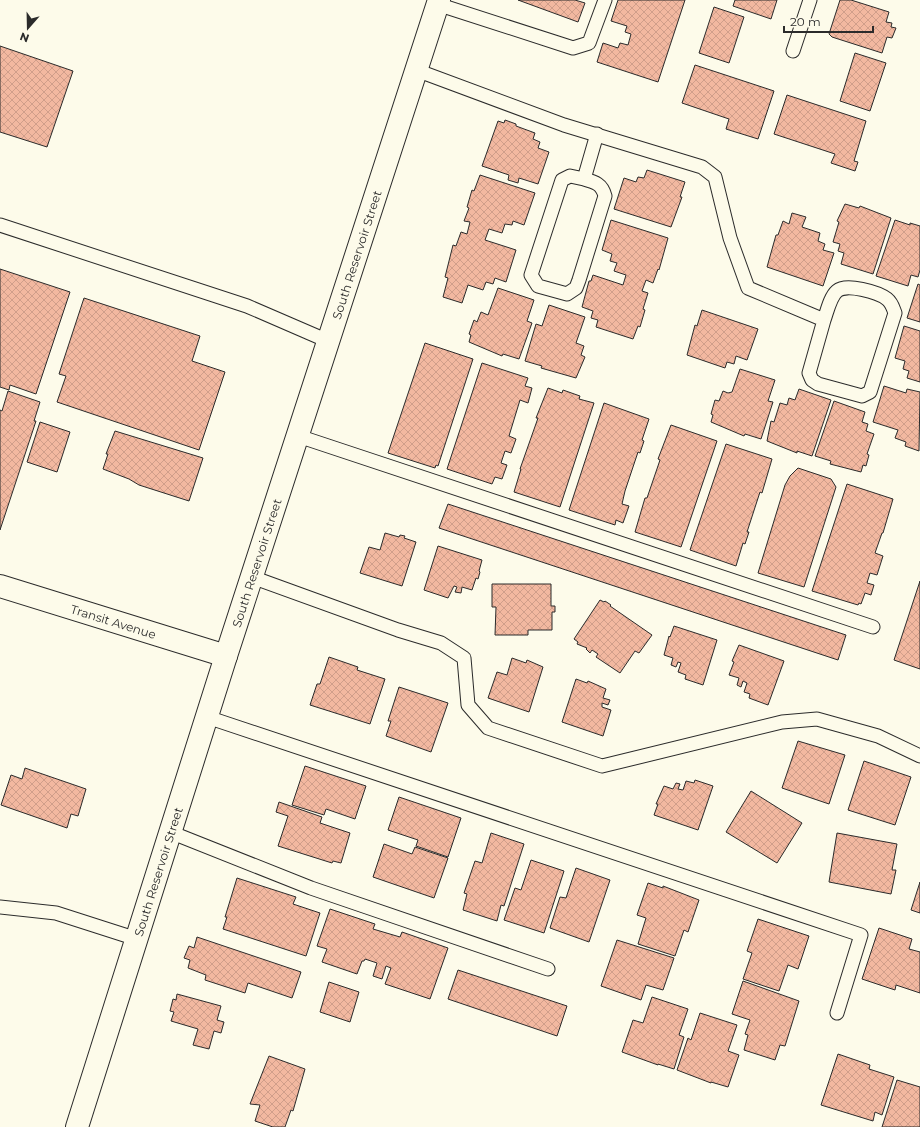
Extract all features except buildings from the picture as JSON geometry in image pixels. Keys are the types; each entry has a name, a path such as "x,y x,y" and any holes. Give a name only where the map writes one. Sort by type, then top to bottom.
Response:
{"main road":[{"name":"South Reservoir Street","path":"77,1127 226,656 438,2"},
{"name":"Transit Avenue","path":"0,586 226,656"}],"lane":[{"path":"438,2 573,48 589,43 605,0"},
{"path":"793,51 810,0"},
{"path":"416,70 564,125 702,167 715,177 730,238 748,288 824,320"},
{"path":"584,179 597,134"},
{"path":"570,176 584,179 597,183 603,189 605,196 580,280 576,288 567,294 538,286 531,275 562,180 570,176"},
{"path":"0,225 247,306 328,341"},
{"path":"843,288 861,290 887,299 892,305 895,313 870,392 862,396 818,384 812,380 809,373 824,320 836,292 843,288"},
{"path":"298,436 873,627"},
{"path":"252,577 398,630 441,643 464,658 468,705 488,728 602,766 782,722 817,719 878,736 920,756"},
{"path":"207,717 861,935 838,1013"},
{"path":"170,832 311,888 548,969"},
{"path":"0,907 56,913 137,939"}]}
